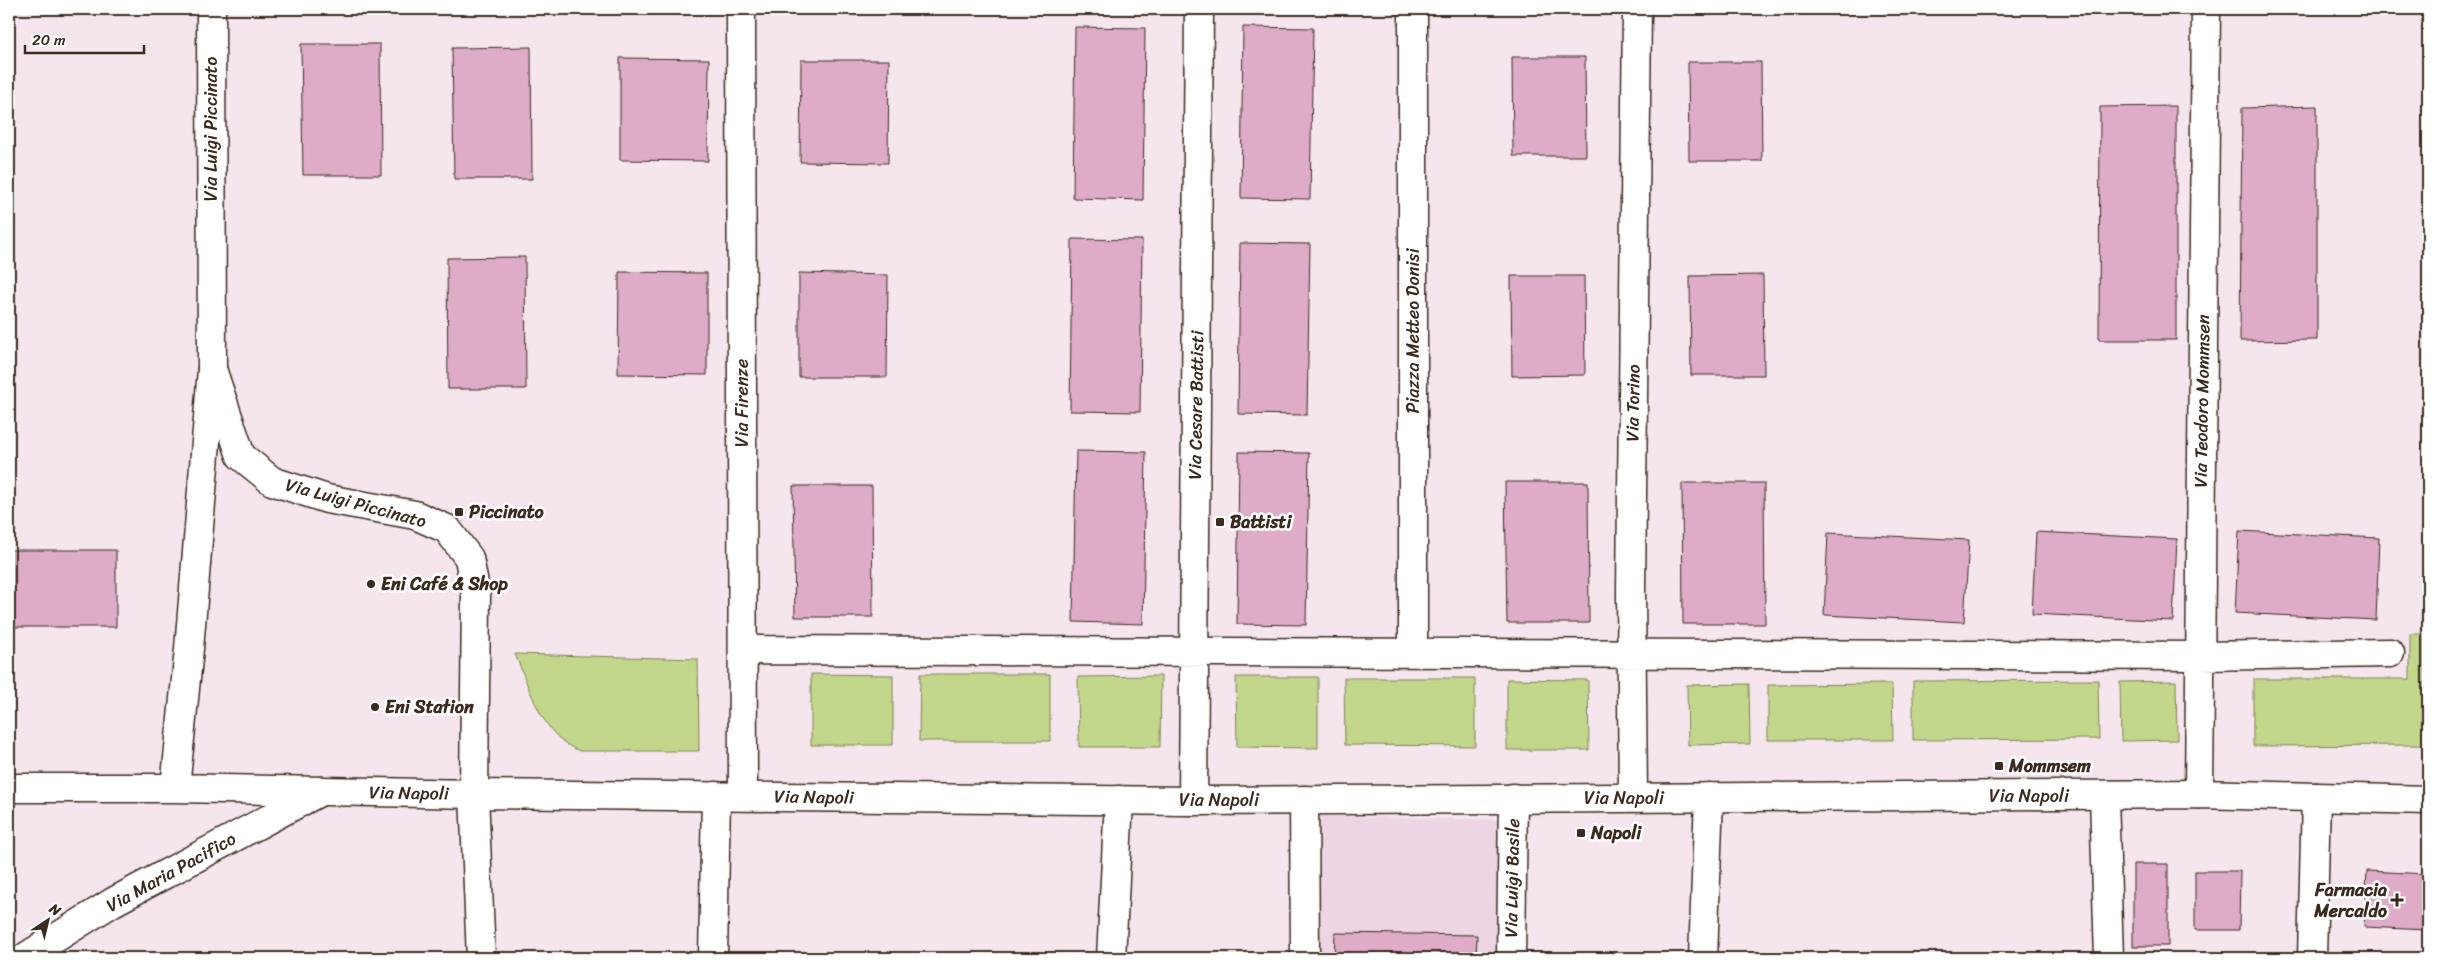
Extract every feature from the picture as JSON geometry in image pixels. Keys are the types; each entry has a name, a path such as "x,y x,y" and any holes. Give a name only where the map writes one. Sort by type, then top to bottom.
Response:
{"street":[{"name":"Via Luigi Piccinato","path":"175,788 190,639 212,369 211,9"},
{"name":"Via Firenze","path":"740,9 743,796"},
{"name":"Via Cesare Battisti","path":"1193,801 1199,9"},
{"name":"Piazza Metteo Donisi","path":"1413,9 1413,652"},
{"name":"Via Torino","path":"1633,798 1632,654 1638,9"},
{"name":"Via Teodoro Mommsen","path":"2199,794 2206,9"},
{"name":"Via Luigi Piccinato","path":"212,369 241,456 272,481 327,499 416,516 447,529 469,558 476,595 474,794 481,958"},
{"path":"742,650 2200,656 2390,653"},
{"name":"Via Napoli","path":"9,788 175,788 474,794 1193,801 2199,794 2428,800"},
{"name":"Via Maria Pacifico","path":"24,958 113,902 321,790"},
{"path":"713,958 716,796"},
{"path":"2104,796 2109,958"},
{"path":"1703,958 1709,797"},
{"path":"2312,958 2316,797"},
{"name":"Via Luigi Basile","path":"1511,958 1512,798"},
{"path":"1111,958 1118,800"},
{"path":"1304,800 1305,958"}],"shaded area":[{"path":"1313,816 1504,820 1503,958 1313,958"}],"green space":[{"path":"2410,634 2428,634 2428,745 2253,746 2253,679 2410,679"},
{"path":"515,654 698,659 699,751 580,751 556,735 547,724 532,696"},
{"path":"811,674 893,675 893,745 811,745"},
{"path":"920,674 1050,674 1050,741 919,741"},
{"path":"1161,676 1160,747 1079,747 1078,677"},
{"path":"1236,677 1318,677 1318,748 1237,747"},
{"path":"1344,678 1475,678 1475,746 1345,745"},
{"path":"1507,679 1588,680 1589,750 1507,750"},
{"path":"2098,680 2099,739 1913,740 1913,681"},
{"path":"2176,681 2177,740 2121,741 2120,682"},
{"path":"1749,684 1750,744 1688,745 1687,685"},
{"path":"1892,684 1893,740 1768,740 1768,685"}],"building":[{"path":"1075,27 1145,28 1143,200 1073,198"},
{"path":"1243,27 1313,28 1310,199 1241,198"},
{"path":"301,44 380,44 381,175 303,175"},
{"path":"531,47 532,179 454,179 452,48"},
{"path":"1512,57 1585,57 1586,156 1513,156"},
{"path":"620,58 709,59 708,161 620,160"},
{"path":"801,60 889,60 888,163 800,162"},
{"path":"1688,62 1761,62 1762,161 1689,161"},
{"path":"2176,106 2176,340 2099,340 2100,107"},
{"path":"2317,106 2317,340 2240,341 2242,108"},
{"path":"1072,239 1142,240 1140,412 1070,411"},
{"path":"1240,243 1310,244 1307,415 1238,414"},
{"path":"525,257 526,389 448,389 447,258"},
{"path":"619,272 707,273 707,375 618,374"},
{"path":"799,273 888,275 887,377 799,377"},
{"path":"1763,275 1764,375 1691,375 1690,276"},
{"path":"1511,276 1584,276 1585,375 1512,376"},
{"path":"1076,451 1146,452 1143,624 1073,622"},
{"path":"1239,452 1309,453 1306,625 1237,624"},
{"path":"1505,482 1588,482 1589,623 1507,623"},
{"path":"1682,483 1764,483 1765,624 1683,624"},
{"path":"793,486 872,486 873,617 795,617"},
{"path":"2239,531 2379,538 2376,620 2235,613"},
{"path":"2036,532 2177,539 2173,621 2032,614"},
{"path":"1828,533 1969,540 1964,622 1824,615"},
{"path":"9,550 116,550 116,627 9,627"},
{"path":"2133,864 2168,864 2168,946 2133,946"},
{"path":"2195,871 2240,871 2239,930 2195,930"},
{"name":"Farmacia Mercaldo","path":"2367,871 2428,874 2428,930 2364,927"},
{"path":"1335,933 1477,935 1476,958 1334,958"}],"place":[{"name":"Piccinato","path":"459,512"},
{"name":"Battisti","path":"1220,522"},
{"name":"Eni Café & Shop","path":"371,584"},
{"name":"Eni Station","path":"375,707"},
{"name":"Mommsem","path":"1999,766"},
{"name":"Napoli","path":"1581,833"},
{"name":"Farmacia Mercaldo","path":"2397,900"}]}
